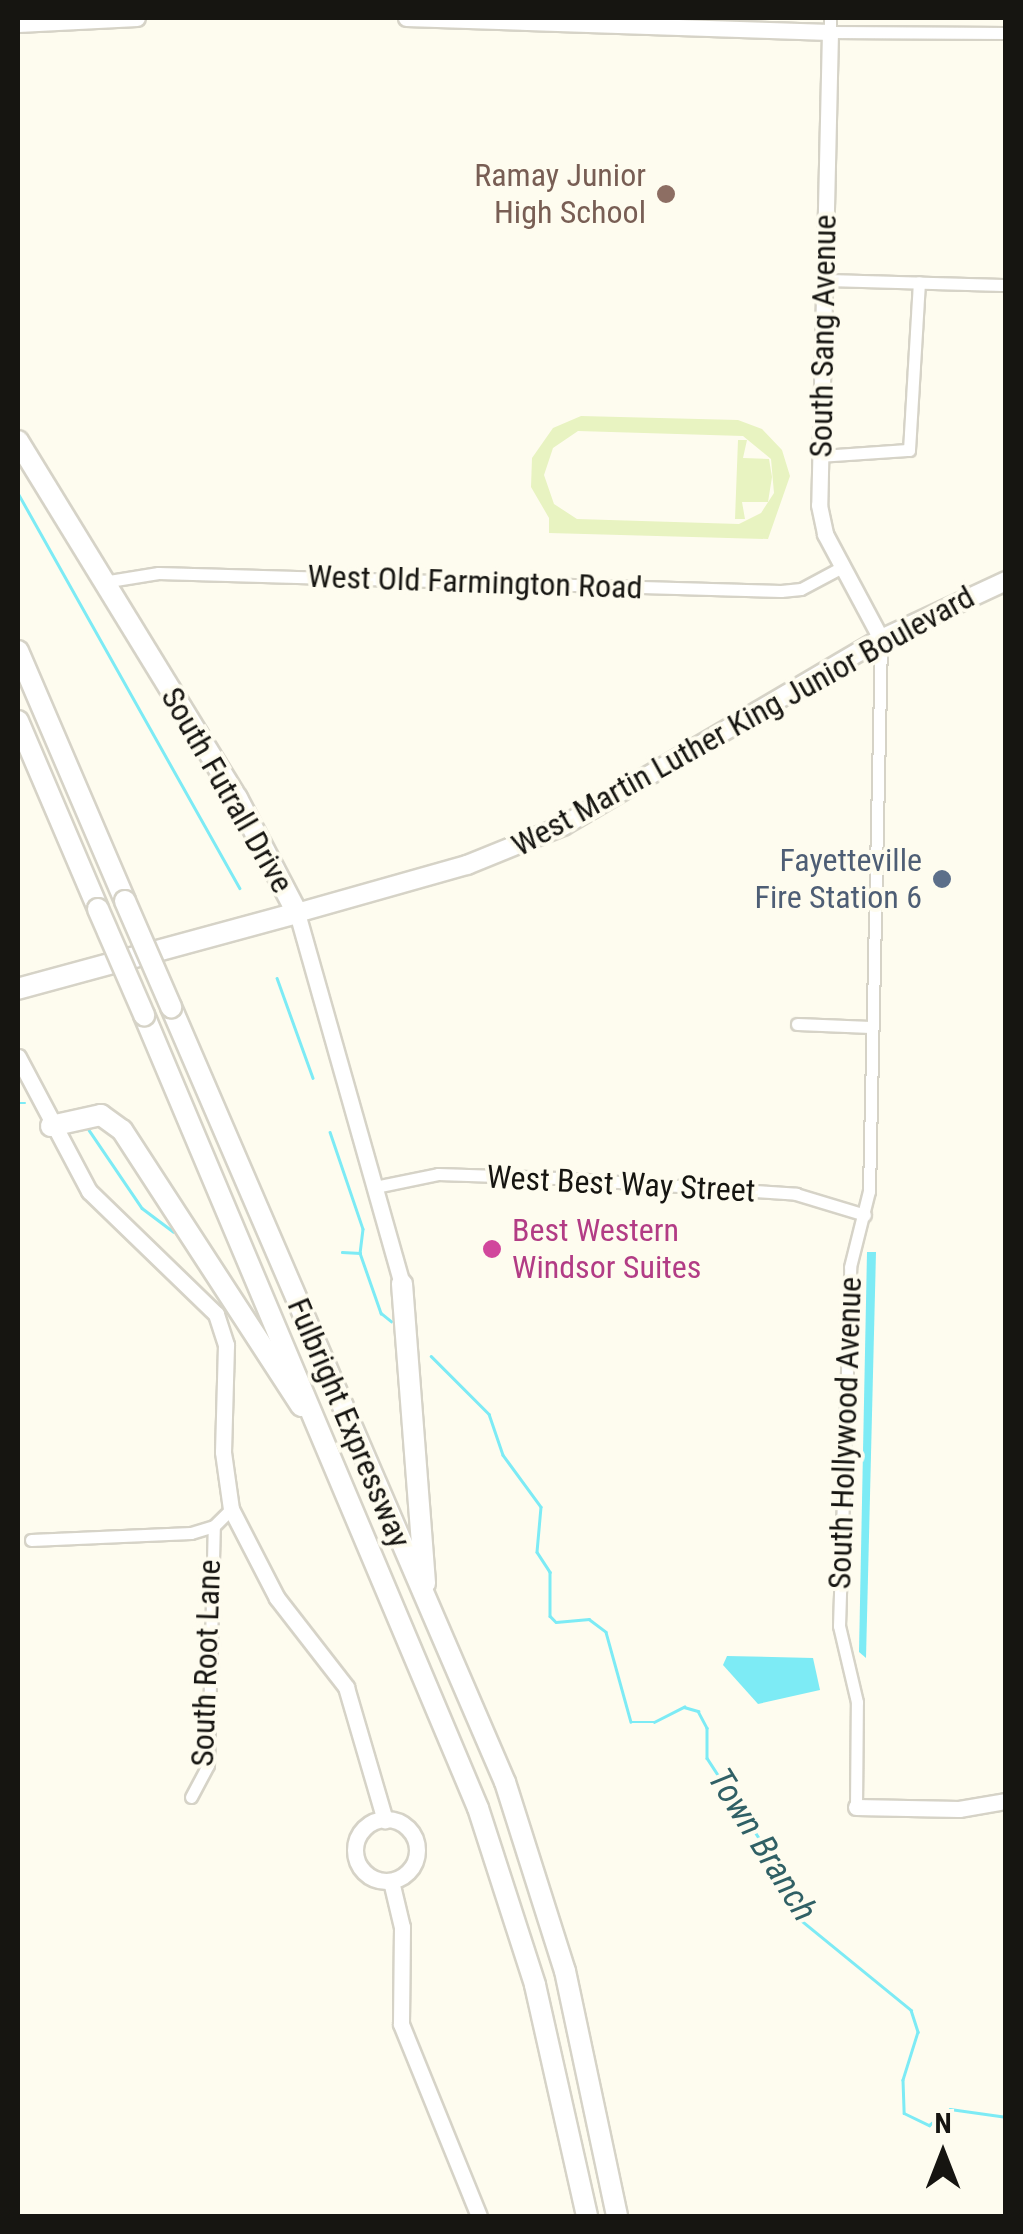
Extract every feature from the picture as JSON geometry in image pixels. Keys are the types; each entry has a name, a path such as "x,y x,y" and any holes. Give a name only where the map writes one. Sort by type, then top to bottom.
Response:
{"highway":[{"name":"South Futrall Drive","path":"18,440 238,798 296,913"},
{"name":"Fulbright Expressway","path":"18,651 504,1782 565,1971 617,2216"},
{"name":"Fulbright Expressway","path":"18,721 331,1452 478,1808 535,1985 587,2216"},
{"name":"West Martin Luther King Junior Boulevard","path":"18,989 296,913"},
{"path":"51,1126 95,1115 122,1130 331,1452"},
{"path":"402,1284 408,1434 427,1605"}],"main road":[{"name":"West Martin Luther King Junior Boulevard","path":"296,913 467,865 564,826 880,639 1006,581"}],"street":[{"path":"18,24 137,18"},
{"path":"406,18 830,25 1006,33"},
{"name":"South Sang Avenue","path":"830,25 820,517 880,639"},
{"path":"824,280 1006,285"},
{"path":"820,456 909,450 919,282"},
{"name":"West Old Farmington Road","path":"104,582 158,573 781,591 801,589 842,567"},
{"name":"South Hollywood Avenue","path":"856,1807 857,1702 839,1626 849,1282 865,1215 880,639"},
{"name":"South Futrall Drive","path":"296,913 352,1097 402,1284"},
{"path":"797,1024 872,1027"},
{"path":"18,1057 51,1126 104,1210 216,1314 226,1346 224,1473 231,1508 277,1598 346,1687 384,1820"},
{"name":"West Best Way Street","path":"375,1188 438,1174 558,1178 796,1194 865,1215"},
{"path":"31,1540 191,1533 214,1526 231,1508"},
{"name":"South Root Lane","path":"191,1798 208,1765 214,1526"},
{"path":"856,1807 972,1808 1006,1800"},
{"path":"384,1820 406,1827 416,1844 414,1863 391,1880 371,1877 355,1852 361,1832 384,1820"},
{"path":"391,1880 402,1927 401,2024 479,2216"}],"green space":[{"path":"581,416 738,420 762,429 782,450 790,476 768,539 549,533 549,518 531,487 532,458 553,428","holes":["578,431 743,436 771,459 774,493 761,513 739,524 577,519 554,504 544,475 553,448"]},
{"path":"738,440 747,440 743,458 769,459 772,477 768,502 742,502 745,519 735,519"}],"water":[{"path":"867,1252 876,1252 866,1658 859,1652"},
{"path":"727,1656 813,1658 820,1690 758,1704 723,1665"}],"waterway":[{"path":"18,493 240,888"},
{"path":"277,978 313,1078"},
{"path":"18,1103 25,1103"},
{"path":"89,1130 142,1208 173,1231"},
{"path":"330,1132 363,1229 360,1253 381,1313 391,1321"},
{"path":"342,1252 360,1253"},
{"name":"Town Branch","path":"431,1356 489,1414 503,1455 541,1507 537,1552 550,1572 550,1616 556,1622 589,1619 606,1632 631,1722 654,1722 684,1707 698,1711 707,1728 707,1758 785,1878 802,1921 911,2010 918,2032 903,2080 904,2113 929,2125 950,2109 1006,2117"}],"place":[{"name":"Ramay Junior High School","path":"666,194"},
{"name":"Fayetteville Fire Station 6","path":"942,879"},
{"name":"Best Western Windsor Suites","path":"492,1249"}]}
